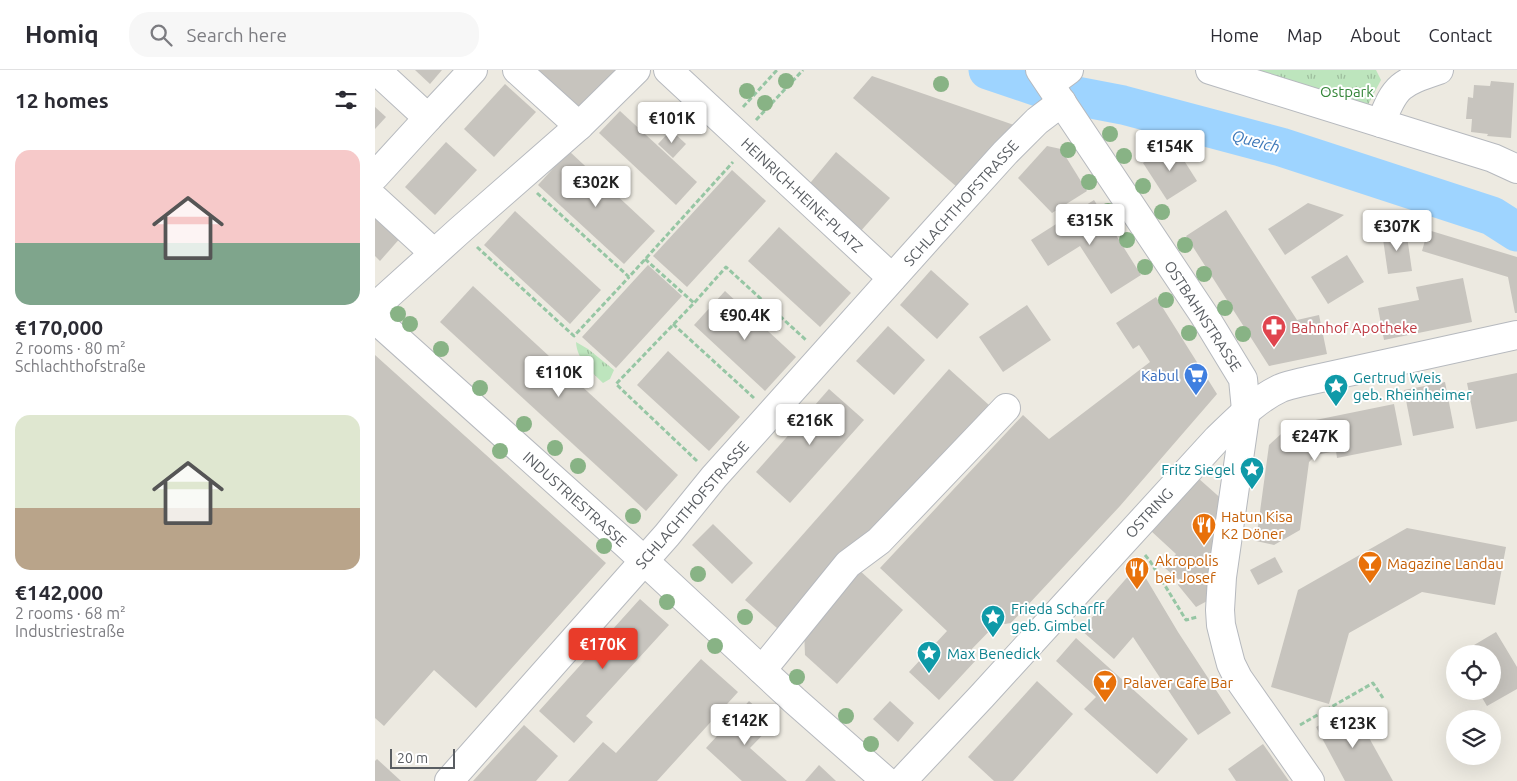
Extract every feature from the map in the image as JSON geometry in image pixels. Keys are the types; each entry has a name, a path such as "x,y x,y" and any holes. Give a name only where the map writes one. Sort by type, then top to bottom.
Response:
{"street":[{"path":"376,70 428,118"},
{"path":"375,176 473,70"},
{"path":"517,70 579,126"},
{"path":"375,307 579,126 636,70"},
{"name":"HEINRICH-HEINE-PLATZ","path":"669,70 892,278"},
{"path":"1210,70 1493,158 1517,169"},
{"path":"1381,123 1389,101 1403,85 1413,79 1439,70"},
{"name":"OSTBAHNSTRASSE","path":"1055,82 1081,129 1243,379 1247,410 1223,577 1220,610 1221,625 1231,664 1242,684 1309,781"},
{"name":"SCHLACHTHOFSTRASSE","path":"449,781 692,506 696,497 1005,153 1037,121 1055,82"},
{"path":"375,199 434,254"},
{"name":"INDUSTRIESTRASSE","path":"375,319 886,781"},
{"name":"OSTRING","path":"902,781 1216,440 1261,399 1282,388 1307,381 1517,336"},
{"path":"762,670 848,564 879,541 1006,408"}],"path":[{"path":"760,88 777,70"},
{"path":"459,231 574,336 645,259 803,70"},
{"path":"520,178 629,277"},
{"path":"645,259 693,303"},
{"path":"714,477 616,384 726,267 823,355"},
{"path":"673,324 771,414"},
{"path":"1127,536 1150,561 1186,620 1220,610"},
{"path":"1280,737 1373,683 1383,698"}],"green space":[{"name":"Ostpark","path":"1214,70 1376,70 1381,80 1361,118"},
{"path":"576,342 614,370 610,379 603,383 589,370 579,354"}],"building":[{"path":"415,70 442,70 430,84"},
{"path":"534,70 620,70 583,113"},
{"path":"872,76 1014,125 957,187 853,98"},
{"path":"1491,81 1514,83 1511,138 1487,136 1488,134 1471,132 1472,119 1466,119 1468,97 1473,98 1474,85 1490,86"},
{"path":"505,84 536,112 494,157 464,129"},
{"path":"375,107 386,117 375,129"},
{"path":"620,111 697,182 676,205 599,133"},
{"path":"671,130 686,144 673,158 658,144"},
{"path":"446,142 477,170 435,215 405,187"},
{"path":"1173,143 1197,181 1167,200 1143,163"},
{"path":"1047,146 1061,149 1087,191 1052,213 1018,178"},
{"path":"569,151 655,231 624,264 538,185"},
{"path":"836,152 890,198 859,233 806,188"},
{"path":"732,170 766,201 687,287 653,256"},
{"path":"1094,200 1141,275 1111,294 1080,246 1048,266 1031,240"},
{"path":"1308,203 1344,215 1285,255 1268,229"},
{"path":"1226,210 1297,320 1319,315 1327,354 1269,366 1186,236"},
{"path":"515,211 601,290 570,324 484,245"},
{"path":"375,212 402,236 380,261 375,256"},
{"path":"779,227 851,293 820,327 748,261"},
{"path":"1406,229 1412,271 1388,274 1382,232"},
{"path":"1428,230 1517,257 1517,313 1515,313 1508,277 1422,251"},
{"path":"1347,255 1364,282 1328,304 1311,277"},
{"path":"648,265 682,296 616,368 582,337"},
{"path":"931,270 969,304 937,339 900,305"},
{"path":"1463,278 1472,322 1384,340 1378,308 1419,300 1416,287"},
{"path":"473,286 678,475 646,511 440,322"},
{"path":"725,291 796,357 765,391 694,325"},
{"path":"1156,297 1217,394 1120,506 1011,623 1005,624 999,621 969,652 977,659 939,700 909,672 947,631 880,568 1023,415 1049,439 1150,362 1139,345 1133,349 1116,323"},
{"path":"1027,305 1051,340 1003,372 979,337"},
{"path":"888,326 925,360 894,395 856,361"},
{"path":"668,351 740,417 709,451 637,385"},
{"path":"375,355 606,563 476,708 434,670 384,726 375,718"},
{"path":"949,369 989,405 785,635 745,600"},
{"path":"1517,373 1517,421 1476,429 1467,383"},
{"path":"1445,382 1454,428 1413,436 1404,390"},
{"path":"829,389 864,420 790,503 756,472"},
{"path":"1394,404 1402,445 1337,458 1336,451 1316,455 1309,462 1300,530 1274,545 1256,541 1269,445 1291,425"},
{"path":"1198,478 1225,502 1209,600 1196,607 1178,585 1180,581 1165,568 1176,554 1150,530"},
{"path":"713,524 753,563 732,584 692,545"},
{"path":"1407,528 1506,547 1495,605 1422,592 1349,633 1329,704 1271,687 1298,590"},
{"path":"1275,557 1283,572 1258,585 1250,570"},
{"path":"858,569 903,610 837,684 805,655 804,629"},
{"path":"1131,573 1144,575 1178,632 1231,713 1198,735 1133,637 1114,659 1081,630"},
{"path":"640,599 669,625 586,716 593,722 574,743 539,711"},
{"path":"1496,632 1517,667 1517,689 1501,698 1501,645 1474,645"},
{"path":"1076,638 1188,739 1157,774 1084,709 1096,697 1056,661"},
{"path":"701,659 738,692 657,781 568,781 603,742 616,753"},
{"path":"1037,681 1073,714 1013,781 994,781 968,757"},
{"path":"1483,700 1498,700 1487,706"},
{"path":"749,701 774,723 750,748 787,781 742,781 706,748"},
{"path":"890,701 914,723 898,742 873,719"},
{"path":"1352,707 1393,781 1345,781 1316,727"},
{"path":"524,725 558,756 536,781 473,781"},
{"path":"1263,744 1289,781 1236,781 1228,769"},
{"path":"377,759 401,781 375,781 375,761"},
{"path":"819,765 836,781 805,781"}],"waterway":[{"name":"Queich","path":"988,70 1050,91 1123,105 1281,147 1492,216 1517,232"}],"place":[{"name":"Bahnhof Apotheke","path":"1274,348"},
{"name":"Kabul","path":"1196,396"},
{"name":"Gertrud Weis geb. Rheinheimer","path":"1336,407"},
{"name":"Fritz Siegel","path":"1252,490"},
{"name":"Hatun Kisa K2 Döner","path":"1204,546"},
{"name":"Magazine Landau","path":"1370,584"},
{"name":"Akropolis bei Josef","path":"1137,590"},
{"name":"Frieda Scharff geb. Gimbel","path":"993,638"},
{"name":"Max Benedick","path":"929,674"},
{"name":"Palaver Cafe Bar","path":"1105,703"}]}
